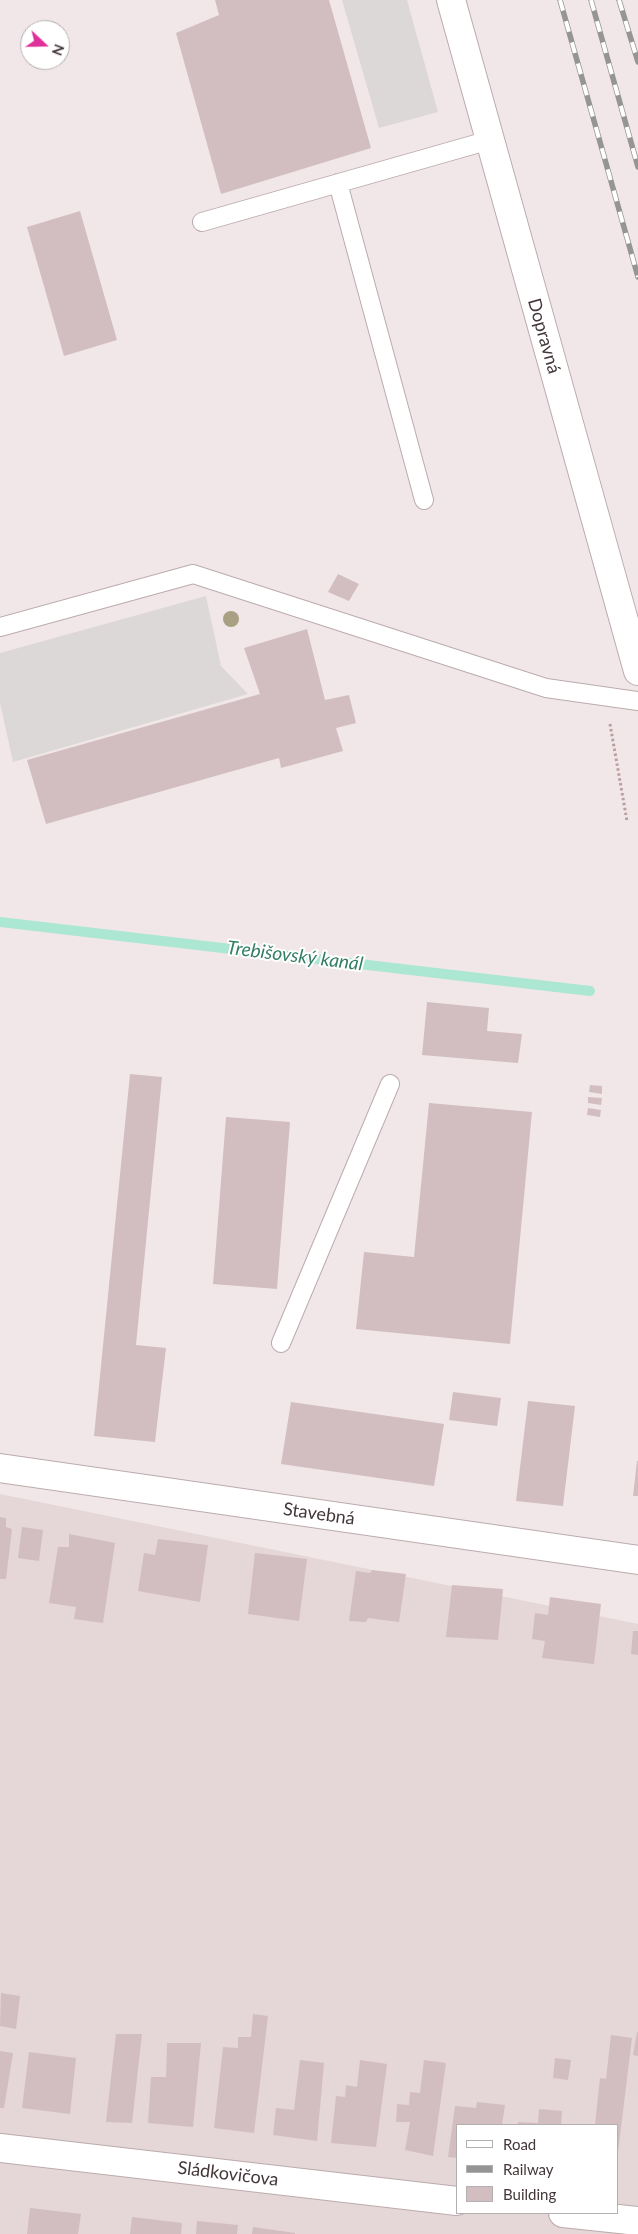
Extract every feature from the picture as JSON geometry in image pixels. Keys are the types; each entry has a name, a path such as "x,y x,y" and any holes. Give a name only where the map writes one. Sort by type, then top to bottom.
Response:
{"street":[{"name":"Dopravná","path":"451,0 638,671"},
{"name":"Stavebná","path":"0,1468 638,1560"},
{"name":"Sládkovičova","path":"0,2148 456,2200"},
{"path":"572,2214 638,2221"}],"lane":[{"path":"202,222 490,140"},
{"path":"338,183 424,500"},
{"path":"0,627 193,574 546,688 638,701"},
{"path":"281,1343 390,1084"}],"path":[{"path":"606,696 627,821"}],"shaded area":[{"path":"342,0 407,0 438,112 379,128"},
{"path":"206,596 221,666 248,694 13,762 0,703 0,653"},
{"path":"0,1494 638,1624 638,2234 0,2234"}],"building":[{"path":"215,0 329,0 371,148 221,194 176,33 219,15"},
{"path":"80,211 117,340 64,356 27,227"},
{"path":"338,574 359,584 349,601 328,592"},
{"path":"307,629 325,700 349,695 356,723 336,728 343,751 281,768 279,758 46,824 27,760 260,694 244,648"},
{"path":"427,1002 489,1008 487,1031 522,1034 518,1063 422,1055"},
{"path":"130,1074 162,1077 136,1345 166,1348 155,1442 94,1436"},
{"path":"590,1085 602,1086 602,1094 589,1092"},
{"path":"588,1097 602,1098 601,1105 588,1103"},
{"path":"429,1103 532,1112 510,1344 356,1329 364,1252 414,1257"},
{"path":"588,1108 601,1110 600,1117 587,1115"},
{"path":"226,1117 290,1122 277,1289 213,1284"},
{"path":"453,1392 501,1398 497,1426 449,1420"},
{"path":"528,1401 575,1406 563,1506 516,1501"},
{"path":"291,1402 444,1424 434,1486 281,1464"},
{"path":"637,1461 638,1496 633,1496"},
{"path":"0,1517 6,1518 6,1527 12,1529 6,1579 0,1579"},
{"path":"22,1527 43,1530 39,1561 18,1558"},
{"path":"69,1534 115,1543 103,1623 74,1619 76,1607 49,1603 58,1547 69,1547"},
{"path":"158,1539 208,1545 200,1602 138,1591 144,1553 155,1555"},
{"path":"255,1553 307,1559 299,1621 248,1614"},
{"path":"372,1570 406,1574 399,1622 368,1618 366,1622 349,1621 356,1571 370,1573"},
{"path":"452,1585 503,1589 498,1640 446,1637"},
{"path":"550,1597 601,1604 594,1664 542,1658 545,1641 532,1639 535,1613 548,1615"},
{"path":"633,1631 638,1631 638,1655 631,1654"},
{"path":"1,1993 20,1996 16,2029 0,2026"},
{"path":"253,2014 268,2016 254,2133 214,2128 223,2047 238,2048 238,2037 251,2037"},
{"path":"638,2032 638,2056 633,2055"},
{"path":"116,2034 142,2034 132,2123 106,2122"},
{"path":"611,2035 632,2038 618,2152 618,2124 595,2124 600,2078 606,2079"},
{"path":"167,2043 201,2043 193,2127 148,2123 151,2077 166,2077"},
{"path":"0,2051 13,2053 4,2108 0,2108"},
{"path":"29,2052 76,2058 70,2114 22,2108"},
{"path":"555,2058 571,2060 568,2080 553,2078"},
{"path":"300,2060 324,2063 317,2141 273,2135 276,2108 294,2110"},
{"path":"360,2060 387,2064 376,2147 331,2143 336,2096 345,2097 346,2085 357,2087"},
{"path":"424,2060 446,2063 433,2156 405,2150 410,2122 396,2122 397,2104 409,2105 410,2092 420,2093"},
{"path":"477,2102 505,2105 502,2124 456,2124 456,2158 448,2157 455,2106 476,2108"},
{"path":"539,2109 562,2111 561,2124 518,2124 518,2122 538,2123"},
{"path":"30,2208 81,2214 78,2234 27,2234"},
{"path":"132,2217 182,2223 181,2234 130,2234"},
{"path":"197,2221 238,2225 237,2234 196,2234"},
{"path":"253,2227 295,2233 295,2234 252,2234"}],"waterway":[{"name":"Trebišovský kanál","path":"0,922 590,991"}],"railway":[{"path":"560,0 638,277"},
{"path":"591,0 638,167"},
{"path":"619,0 638,62"}]}
